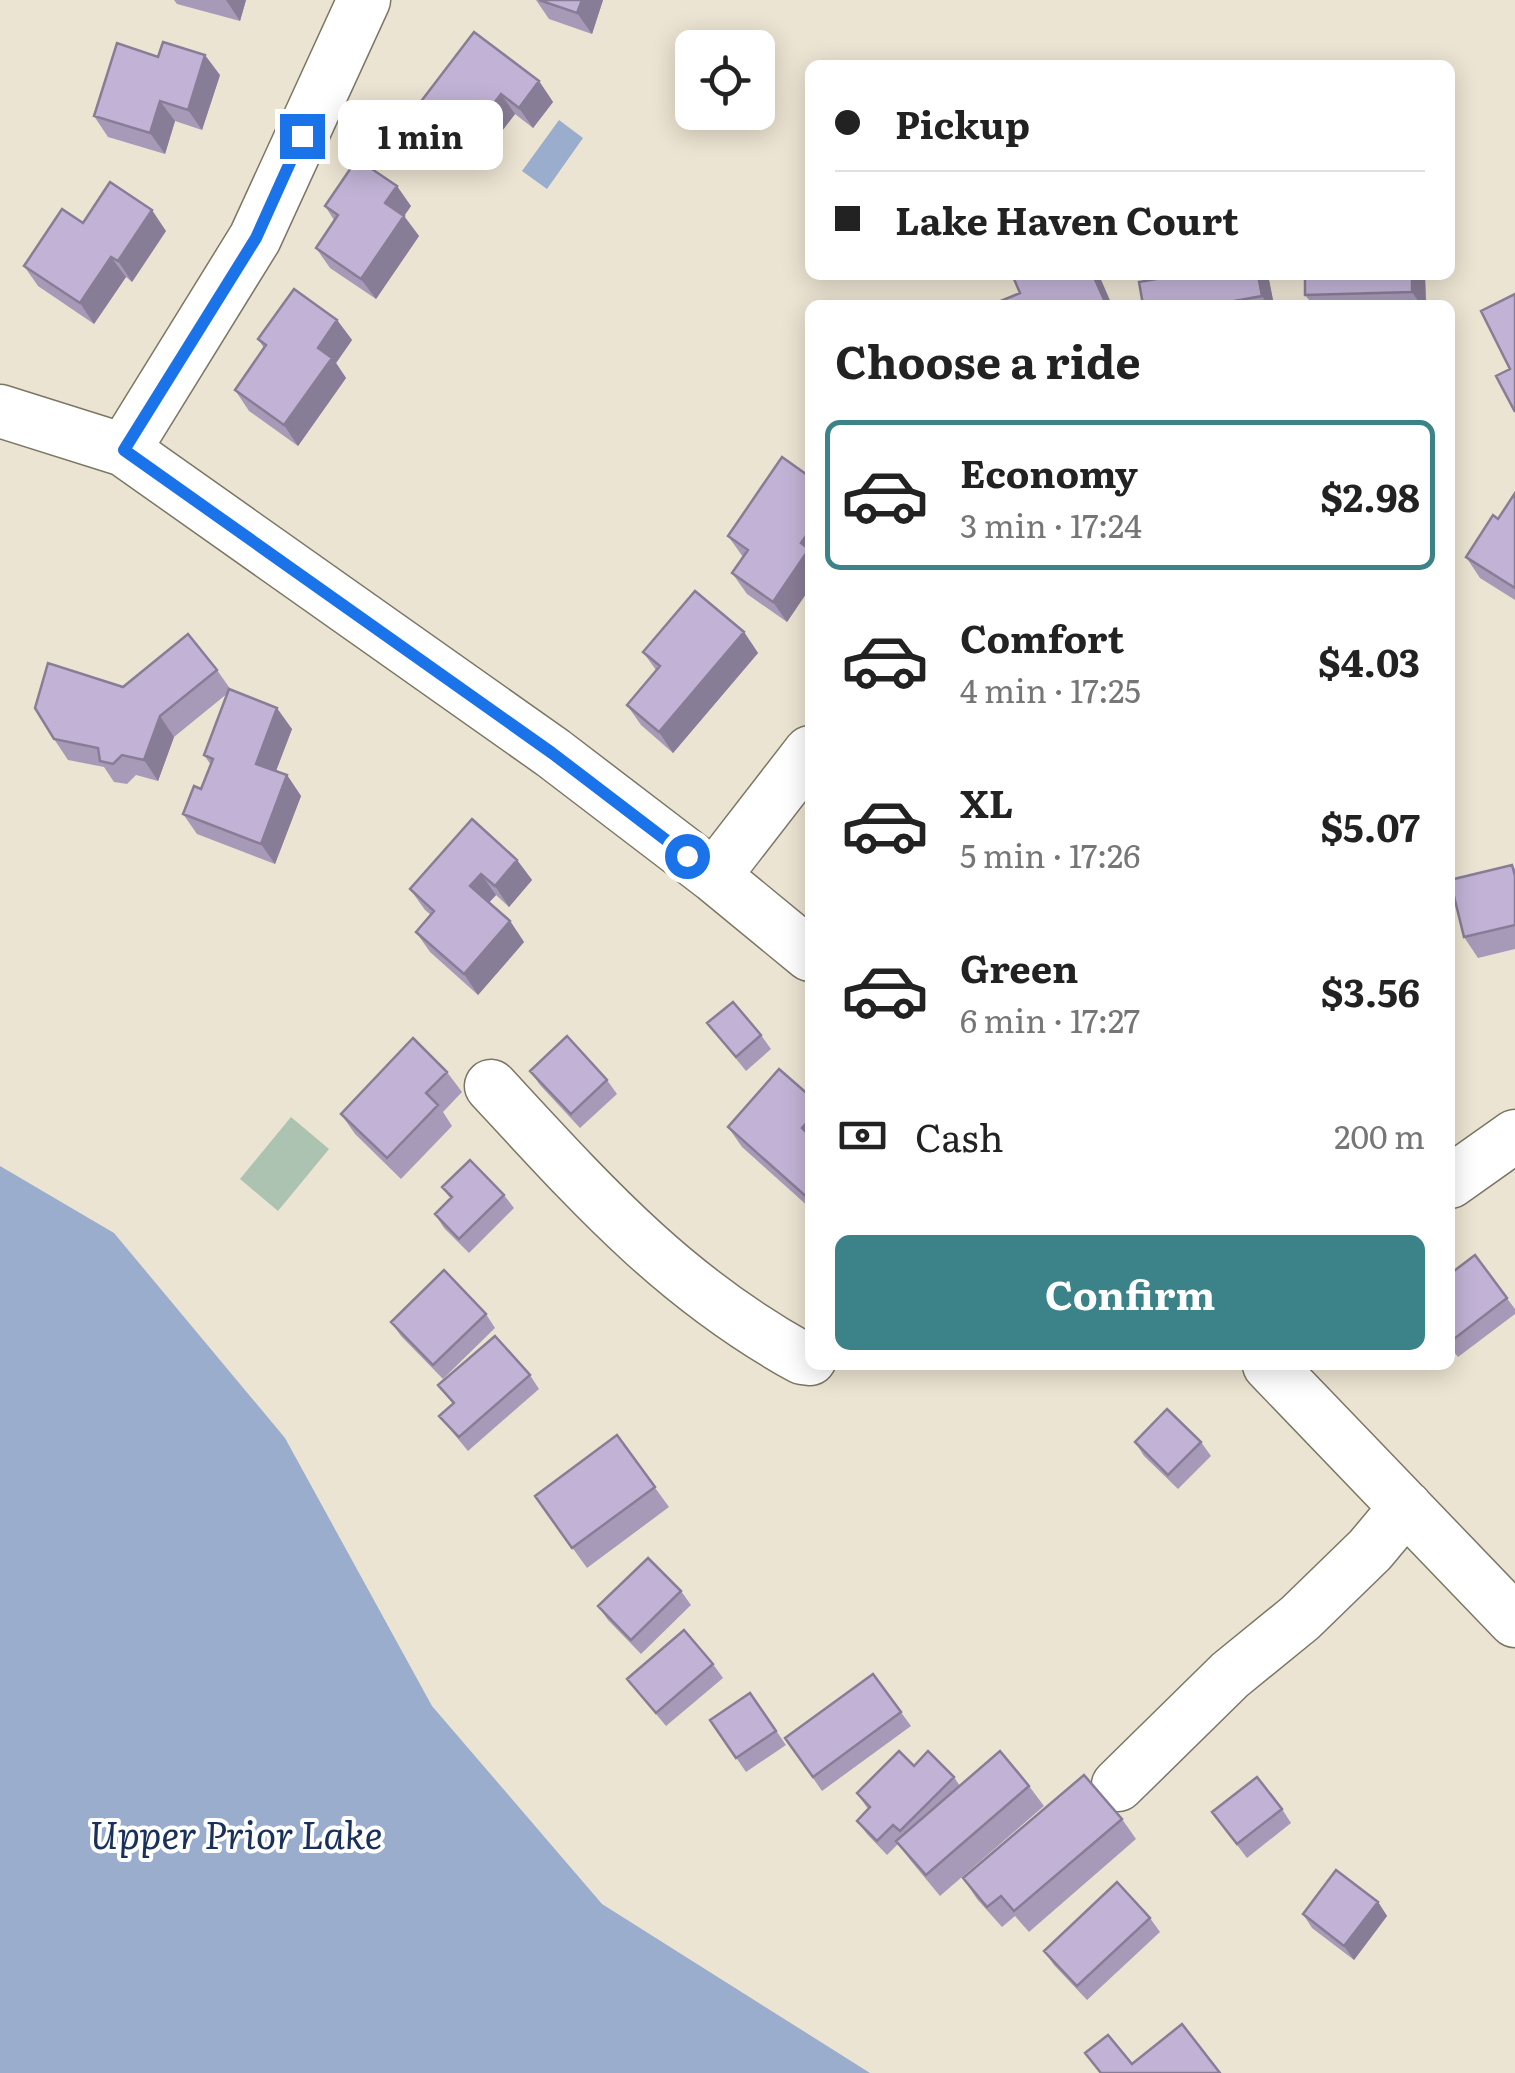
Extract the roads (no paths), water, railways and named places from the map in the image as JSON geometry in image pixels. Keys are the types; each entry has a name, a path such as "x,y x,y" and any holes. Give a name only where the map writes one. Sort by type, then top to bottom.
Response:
{"street":[{"path":"124,450 256,238 364,0"},
{"path":"0,410 124,450 552,753 805,951"},
{"path":"714,876 805,758"},
{"path":"492,1086 623,1228 695,1289 757,1334 805,1358"},
{"path":"1455,1178 1515,1136"},
{"path":"1277,1370 1515,1621"},
{"path":"1118,1786 1230,1675 1300,1618 1370,1550 1406,1507"}],"water":[{"path":"559,120 583,138 547,189 522,171"},
{"name":"Upper Prior Lake","path":"0,1166 114,1233 285,1438 432,1706 602,1904 870,2073 0,2073"}]}
